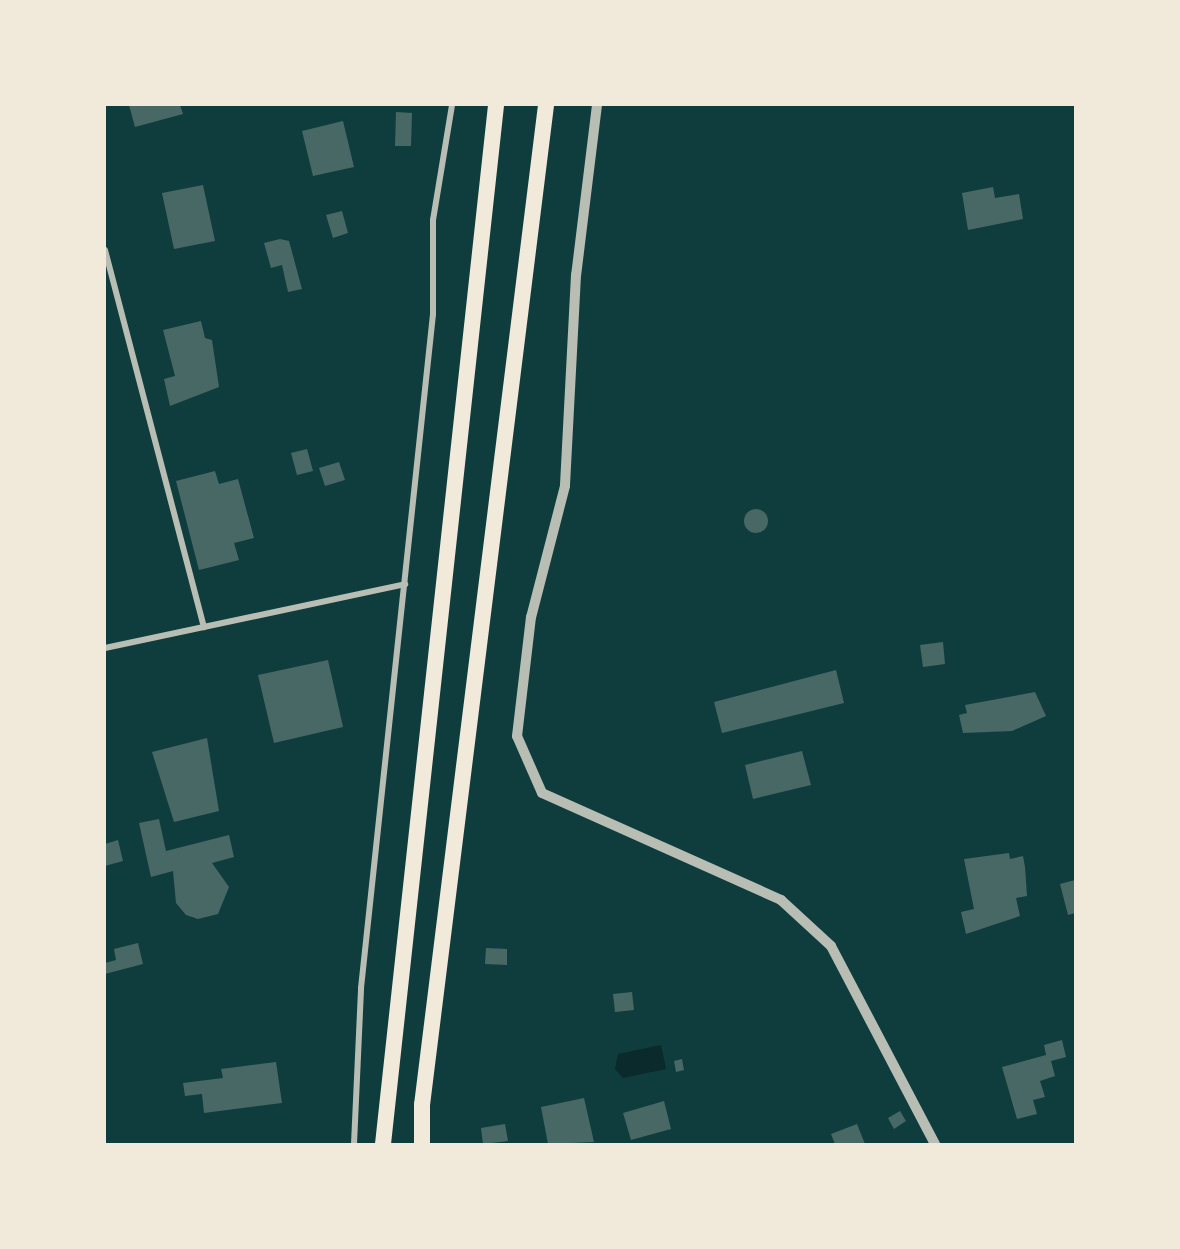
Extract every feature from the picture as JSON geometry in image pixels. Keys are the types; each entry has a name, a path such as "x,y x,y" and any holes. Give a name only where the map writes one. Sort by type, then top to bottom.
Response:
{"highway":[{"path":"383,1144 496,105"},
{"path":"422,1144 425,1081 546,105"}],"street":[{"path":"354,1144 361,988 433,314 433,220 452,105"},
{"path":"597,105 576,275 565,486 531,617 518,736 542,793 781,900 831,946 935,1144"},
{"path":"105,250 204,627"},
{"path":"105,648 405,584"}],"water":[{"path":"661,1045 666,1069 623,1078 615,1069 618,1054"}],"building":[{"path":"129,105 180,105 183,114 135,127"},
{"path":"396,112 412,113 411,146 395,146"},
{"path":"343,121 354,167 313,176 302,131"},
{"path":"203,185 215,241 174,249 162,193"},
{"path":"993,187 995,198 1019,194 1023,219 968,230 962,193"},
{"path":"342,211 348,233 333,238 326,215"},
{"path":"280,239 289,241 302,289 288,292 282,265 271,268 264,243"},
{"path":"201,321 205,338 212,340 219,387 170,406 164,379 175,376 163,330"},
{"path":"307,449 313,471 297,475 291,453"},
{"path":"339,462 345,480 325,486 319,468"},
{"path":"215,471 219,484 238,479 254,538 234,543 239,560 199,570 176,481"},
{"path":"756,509 765,512 768,521 765,530 756,533 747,530 744,521 747,512"},
{"path":"943,642 945,664 923,667 920,645"},
{"path":"328,660 343,727 274,743 258,675"},
{"path":"836,670 844,703 722,733 714,702"},
{"path":"1035,692 1046,716 1012,731 963,733 959,715 967,713 965,705"},
{"path":"207,738 219,811 174,822 152,752"},
{"path":"802,751 811,785 753,799 745,765"},
{"path":"159,819 166,851 229,835 234,857 212,863 229,887 218,914 198,919 186,915 176,903 173,871 151,877 139,823"},
{"path":"118,840 123,861 105,866 105,844"},
{"path":"1009,853 1010,859 1023,856 1025,867 1027,896 1016,898 1020,916 966,934 961,912 974,909 964,859"},
{"path":"1075,880 1075,913 1068,915 1060,884"},
{"path":"138,943 143,964 105,974 105,963 116,960 114,949"},
{"path":"486,948 507,949 507,965 485,964"},
{"path":"632,992 634,1010 615,1012 613,994"},
{"path":"1062,1040 1066,1057 1051,1061 1055,1076 1040,1081 1045,1097 1033,1100 1037,1114 1017,1119 1002,1067 1046,1055 1044,1045"},
{"path":"682,1059 684,1070 676,1072 674,1061"},
{"path":"276,1062 282,1103 204,1113 202,1094 185,1096 183,1083 223,1078 221,1069"},
{"path":"584,1098 594,1142 548,1144 541,1107"},
{"path":"664,1101 671,1129 631,1140 623,1113"},
{"path":"900,1111 906,1121 894,1129 888,1118"},
{"path":"505,1124 508,1141 483,1144 481,1128"},
{"path":"857,1124 865,1144 835,1144 831,1134"}]}
